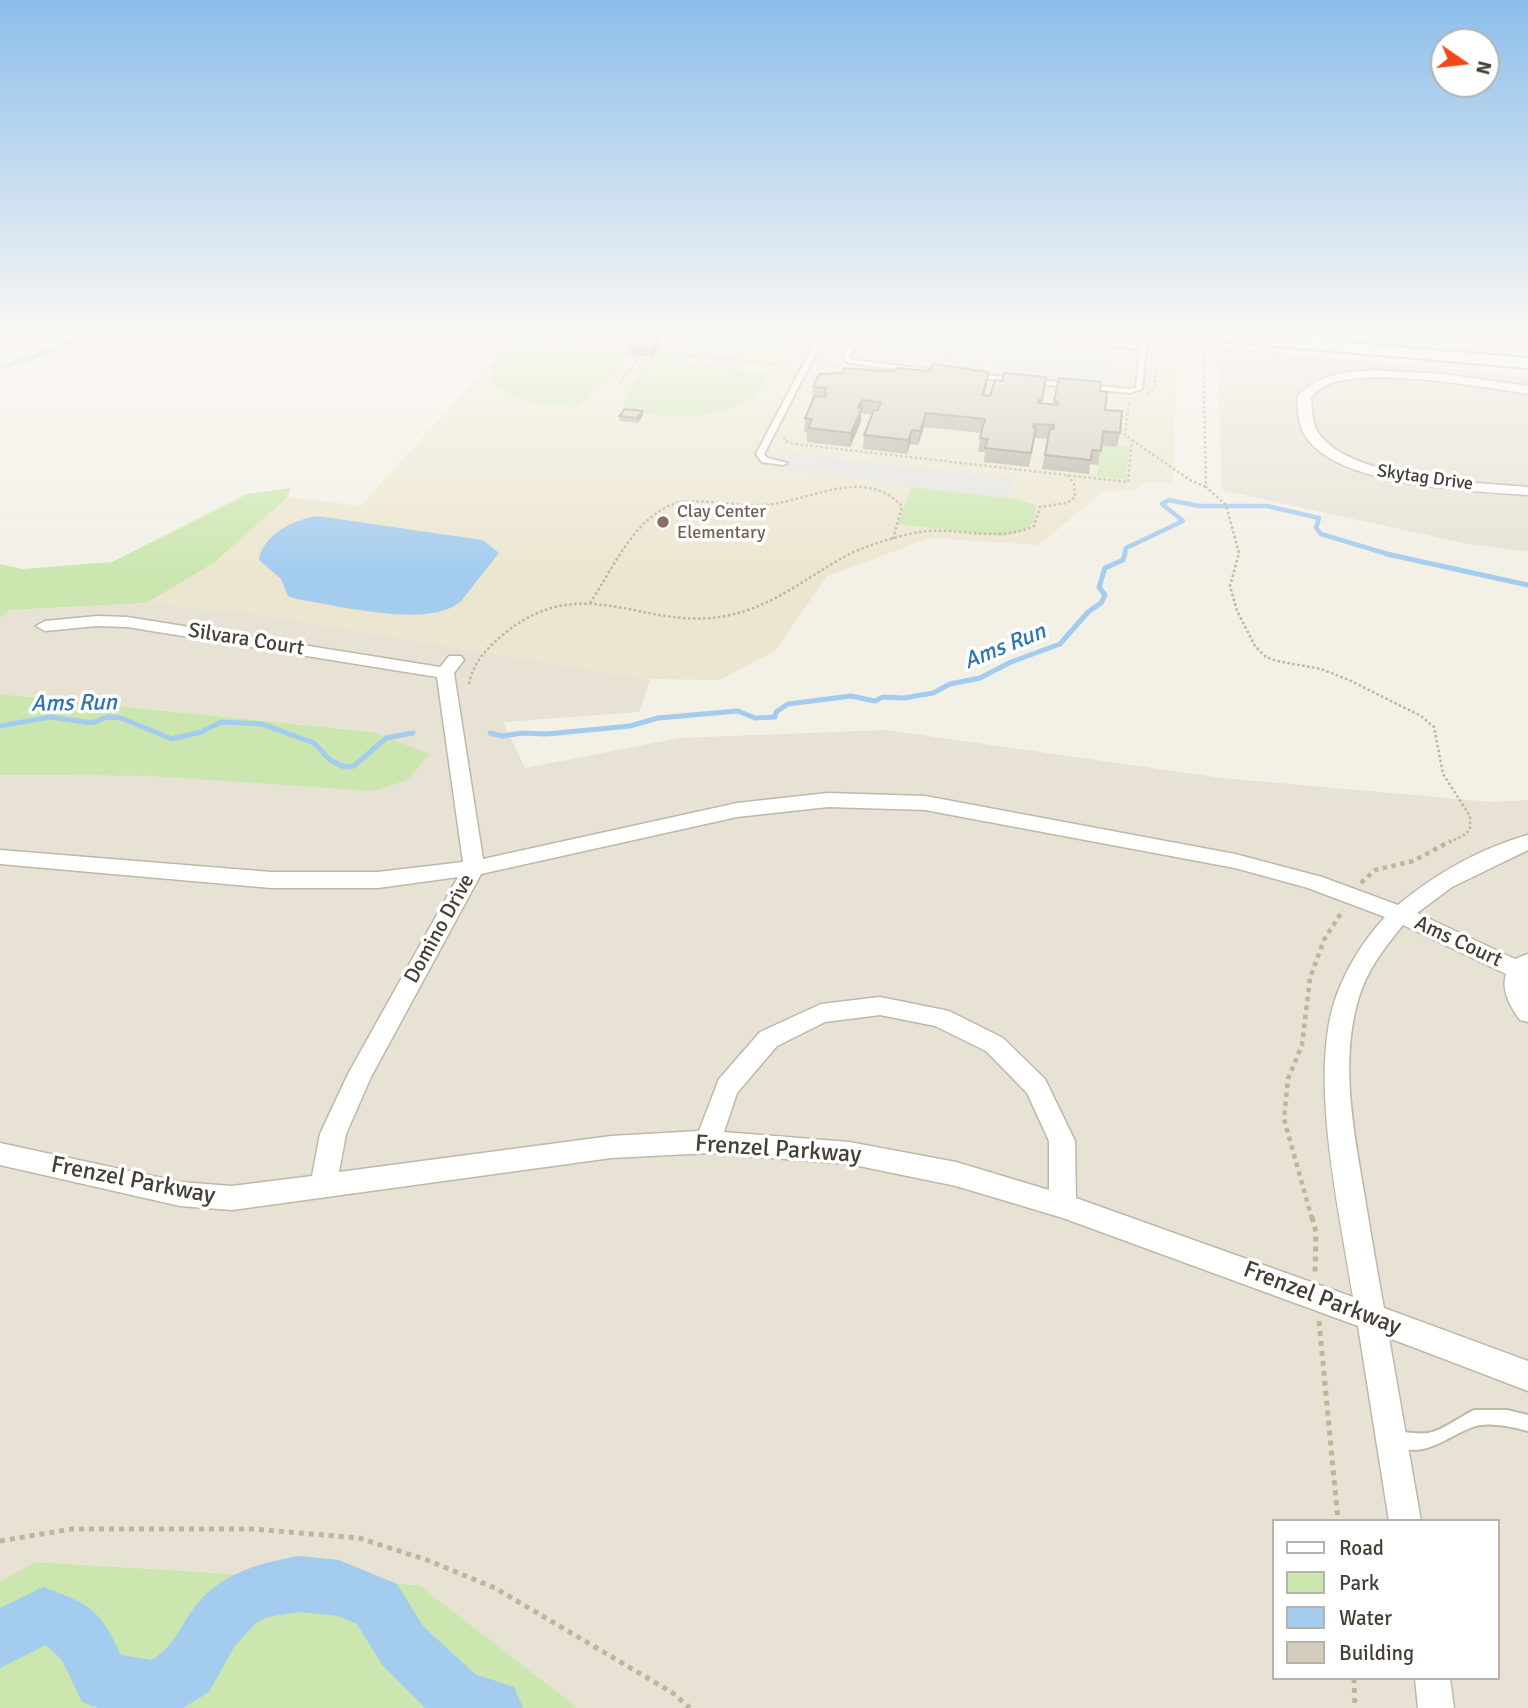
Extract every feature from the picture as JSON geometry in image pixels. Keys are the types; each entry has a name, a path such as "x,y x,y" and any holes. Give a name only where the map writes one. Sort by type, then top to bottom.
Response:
{"street":[{"name":"Skytag Drive","path":"1307,415 1311,434 1325,449 1349,463 1401,477 1528,491"},
{"name":"Silvara Court","path":"45,626 97,621 127,622 450,666"},
{"name":"Domino Drive","path":"323,1185 332,1134 360,1074 474,868 450,666"},
{"path":"0,857 300,881 378,880 474,868 737,810 815,801 884,800 967,808 1235,860 1303,878 1399,914"},
{"path":"1405,1519 1338,1102 1337,1068 1342,1020 1348,995 1366,959 1399,914 1424,893 1463,870 1528,842"},
{"name":"Ams Court","path":"1399,914 1523,966 1514,982 1518,997 1528,1013"},
{"path":"709,1142 716,1113 727,1087 753,1054 778,1034 793,1024 843,1009 868,1006 902,1007 932,1014 988,1040 1013,1059 1032,1080 1048,1101 1066,1157 1063,1206"},
{"name":"Frenzel Parkway","path":"0,1154 202,1198 232,1199 611,1147 709,1142 836,1152 956,1174 1063,1206 1219,1260 1528,1376"},
{"path":"1432,1680 1436,1708"}],"lane":[{"path":"782,415 760,454 765,460 783,464"},
{"path":"1391,1438 1412,1442 1432,1440 1474,1418 1507,1418 1528,1423"}],"path":[{"path":"1127,415 1125,435 1190,480 1206,487"},
{"path":"789,426 783,438 795,444 1128,482 1132,440"},
{"path":"469,684 473,667 480,657 523,617 540,607 562,602 590,603 681,616 729,616 785,596 849,553 892,539 936,529 996,537 1016,535 1034,526 1040,507 1067,503 1075,497 1074,484 1068,475"},
{"path":"590,603 646,520 663,507 685,501 760,505 794,500 822,490 838,488 877,492 888,495 902,506 892,539"},
{"path":"0,1541 72,1529 253,1529 359,1538 427,1560 495,1588 673,1693 690,1708"},
{"path":"1354,1680 1355,1708"}],"shaded area":[{"name":"Clay Center Elementary","path":"443,415 1175,415 1173,483 1146,482 1133,490 1103,492 1038,545 930,538 827,576 775,651 719,680 650,679 249,613 147,603 215,562 288,497 360,506"},
{"path":"1219,415 1528,415 1528,552 1463,543 1222,490"},
{"path":"791,453 1013,479 1008,498 782,470"},
{"path":"147,603 249,613 650,679 639,712 503,722 525,768 680,738 886,730 1222,778 1492,802 1528,800 1528,1708 578,1708 419,1585 36,1562 0,1582 0,775 153,776 372,732 0,694 0,618 10,610"}],"green space":[{"path":"653,415 704,415 692,416"},
{"path":"1101,446 1129,447 1126,479 1097,476"},
{"path":"911,487 1015,499 1036,505 1034,522 1024,530 1003,536 898,524"},
{"path":"290,488 288,497 215,562 147,603 10,610 0,618 0,564 23,569 112,562 247,494"},
{"path":"0,694 372,732 430,754 407,780 373,791 153,776 0,775"},
{"path":"35,1562 419,1585 578,1708 0,1708 0,1582"}],"water":[{"path":"317,516 483,540 499,553 461,601 447,609 428,614 382,613 296,599 288,596 281,579 259,560 261,551 281,530"}],"building":[{"path":"620,415 640,415 637,418"},
{"path":"806,415 859,415 851,433 808,428 812,419 805,418"},
{"path":"872,415 925,415 920,431 912,430 908,440 864,435"},
{"path":"943,415 1122,415 1120,433 1103,431 1101,451 1092,450 1091,460 1045,455 1050,428 1053,429 1054,425 1034,424 1033,427 1036,427 1031,453 985,448 988,439 980,438 985,419"}],"waterway":[{"name":"Ams Run","path":"1124,556 1126,548 1183,521 1162,504 1169,500 1199,506 1267,506 1319,518 1316,528 1321,534 1388,554"},
{"name":"Ams Run","path":"490,733 502,736 522,733 547,734 630,726 658,718 738,711 755,718 775,717 776,712 788,704 851,696 875,701 883,697 904,698 933,693 950,684 980,678 1011,662 1060,644 1088,612 1101,603 1105,595 1099,587 1105,568 1123,560 1125,554"},
{"name":"Ams Run","path":"1388,554 1528,585"},
{"name":"Ams Run","path":"1388,554 1394,556"},
{"name":"Ams Run","path":"0,726 50,717 92,723 107,717 121,718 172,739 201,732 221,722 262,724 314,743 330,760 344,767 354,766 386,738 413,733"},
{"path":"0,1639 43,1615 76,1632 88,1648 103,1681 158,1690 188,1671 214,1627 236,1603 264,1590 299,1584 339,1588 377,1604 403,1646 459,1700 493,1708"}],"place":[{"name":"Clay Center Elementary","path":"663,522"}]}
